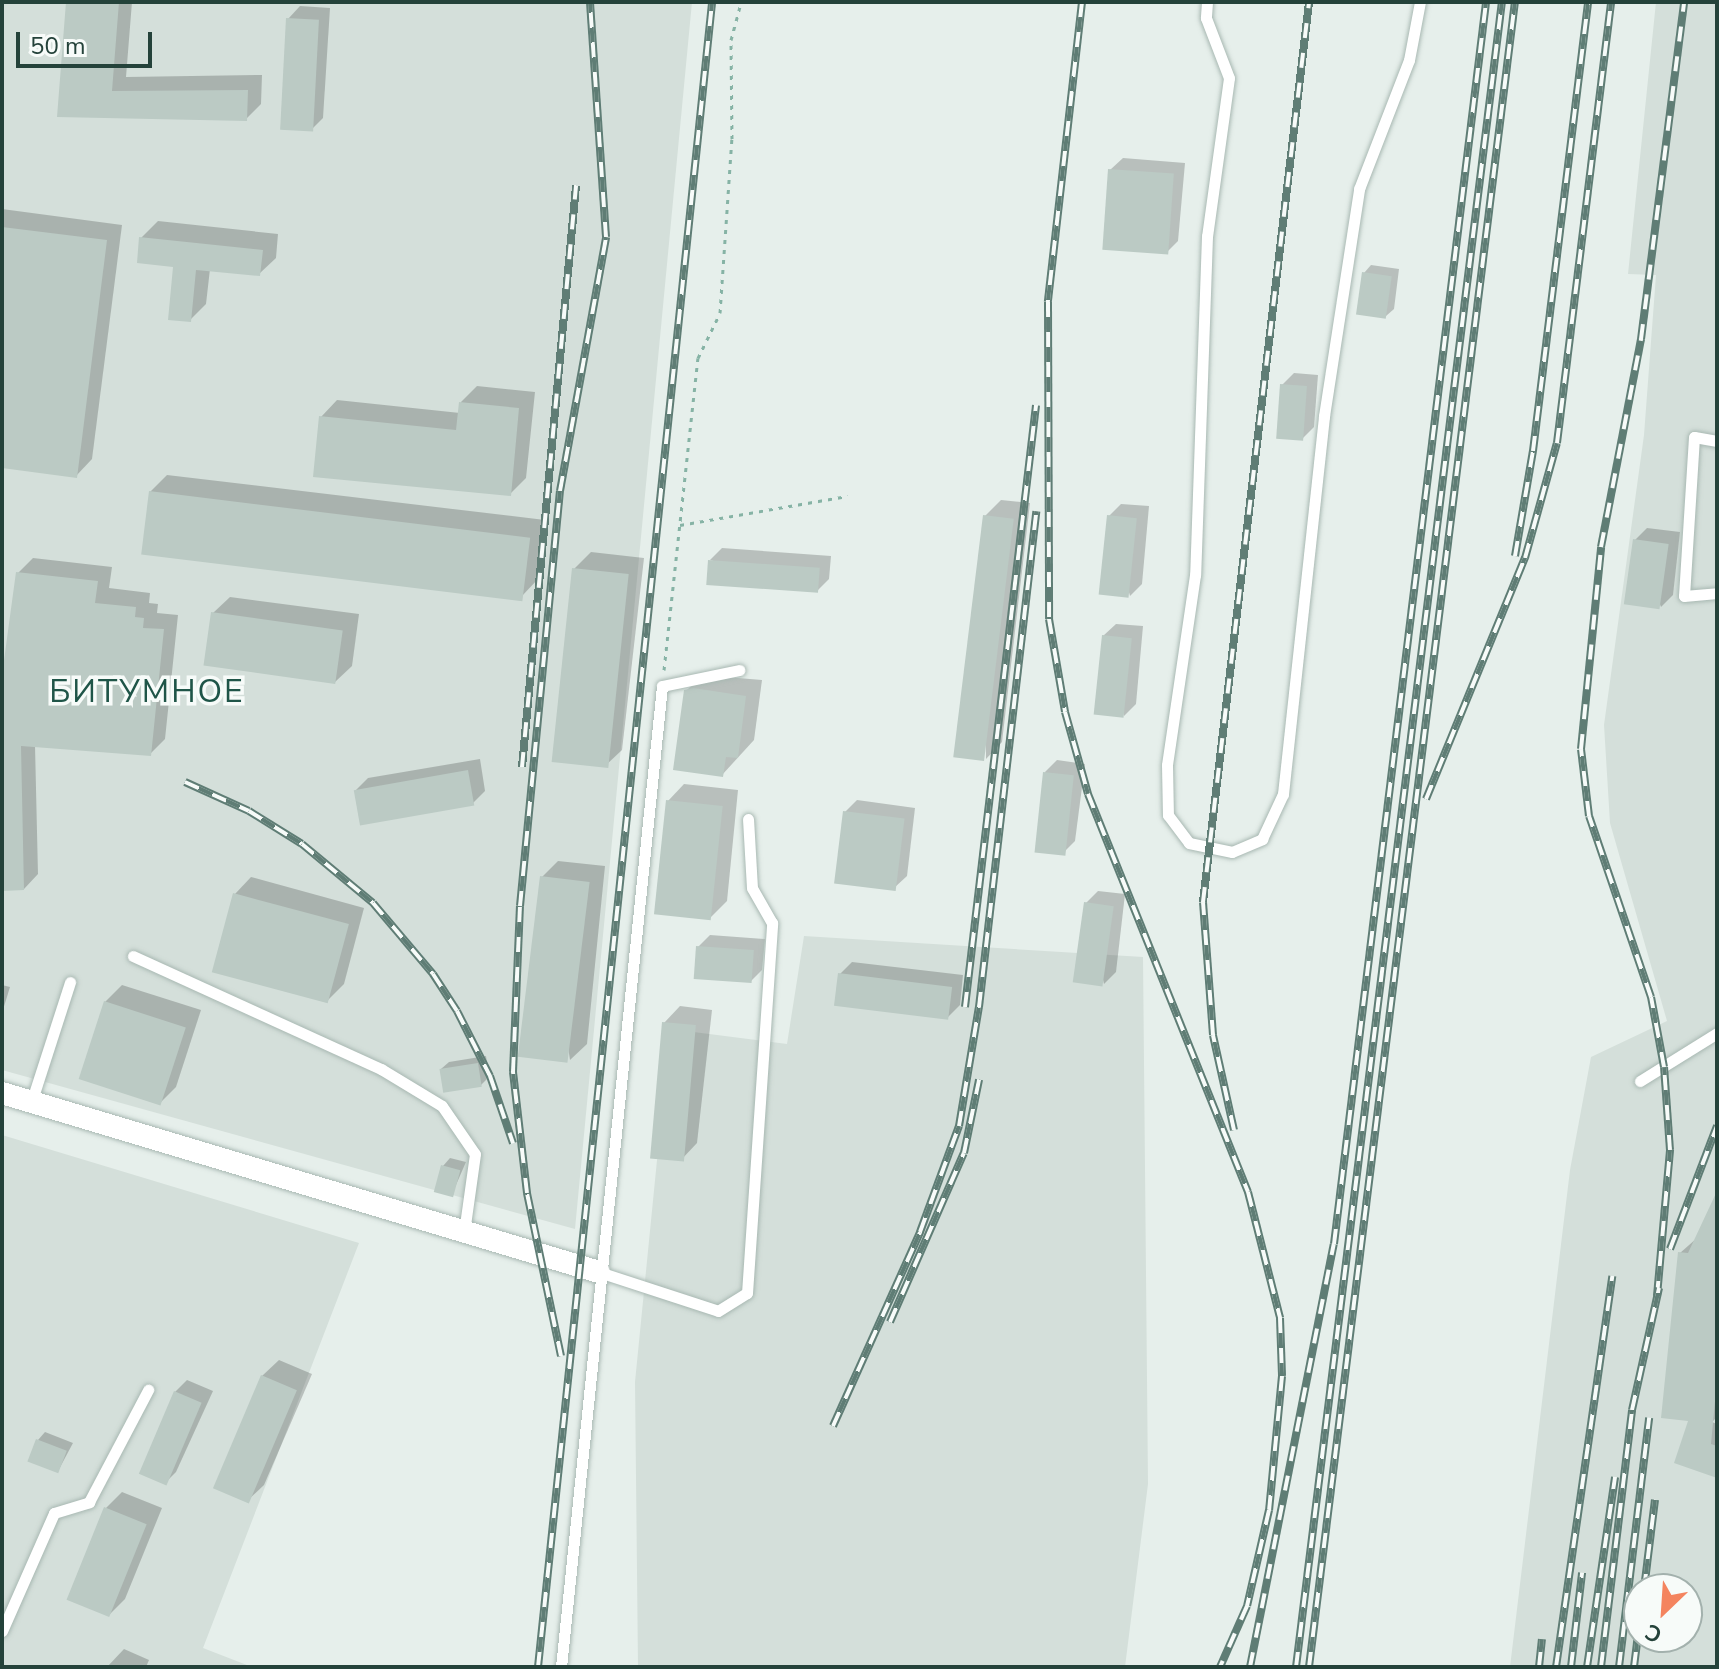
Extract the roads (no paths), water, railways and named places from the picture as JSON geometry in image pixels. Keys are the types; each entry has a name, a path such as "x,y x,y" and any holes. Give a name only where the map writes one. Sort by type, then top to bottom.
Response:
{"street":[{"path":"2,1093 599,1272"}],"lane":[{"path":"1207,2 1206,18 1229,78 1207,236 1195,575 1167,765 1167,803 1168,815 1189,843 1232,852 1262,839 1283,794 1324,416 1359,189 1409,60 1420,2"},
{"path":"1717,441 1694,437 1684,596 1717,593"},
{"path":"561,1667 599,1272 662,686 739,670"},
{"path":"599,1272 718,1311 747,1293 772,923 752,888 748,819"},
{"path":"133,956 381,1069 442,1106 475,1154 463,1233"},
{"path":"31,1103 70,982"},
{"path":"1640,1081 1717,1033"},
{"path":"2,1631 54,1513 89,1502 148,1390"}],"railway":[{"path":"561,1356 527,1193 513,1072 520,906 560,491 606,237 590,2"},
{"path":"538,1667 712,2"},
{"path":"1082,2 1048,302 1049,619 1065,712 1088,794 1248,1192 1280,1318 1282,1376 1269,1510 1247,1606 1220,1667"},
{"path":"1234,1130 1213,1035 1203,902 1309,2"},
{"path":"1250,1667 1334,1244 1486,2"},
{"path":"1296,1667 1502,2"},
{"path":"1309,1667 1515,2"},
{"path":"1515,556 1533,451 1588,2"},
{"path":"1426,799 1525,558 1557,443 1611,2"},
{"path":"1657,1296 1670,1150 1664,1067 1651,997 1589,816 1581,749 1601,547 1641,339 1684,2"},
{"path":"522,767 576,186"},
{"path":"965,1007 1036,405"},
{"path":"833,1426 920,1232 959,1126 979,1007 1036,511"},
{"path":"185,782 249,811 302,844 373,903 433,974 457,1011 490,1076 513,1143"},
{"path":"890,1322 964,1153 979,1080"},
{"path":"1670,1249 1717,1126"},
{"path":"1556,1667 1612,1276"},
{"path":"1601,1667 1632,1410 1659,1288"},
{"path":"1619,1667 1649,1418"},
{"path":"1587,1667 1615,1477"},
{"path":"1646,1573 1655,1500"},
{"path":"1571,1667 1582,1573"},
{"path":"1539,1667 1542,1639"},
{"path":"1634,1667 1636,1653"}],"district":[{"name":"БИТУМНОЕ","path":"147,692"}]}
